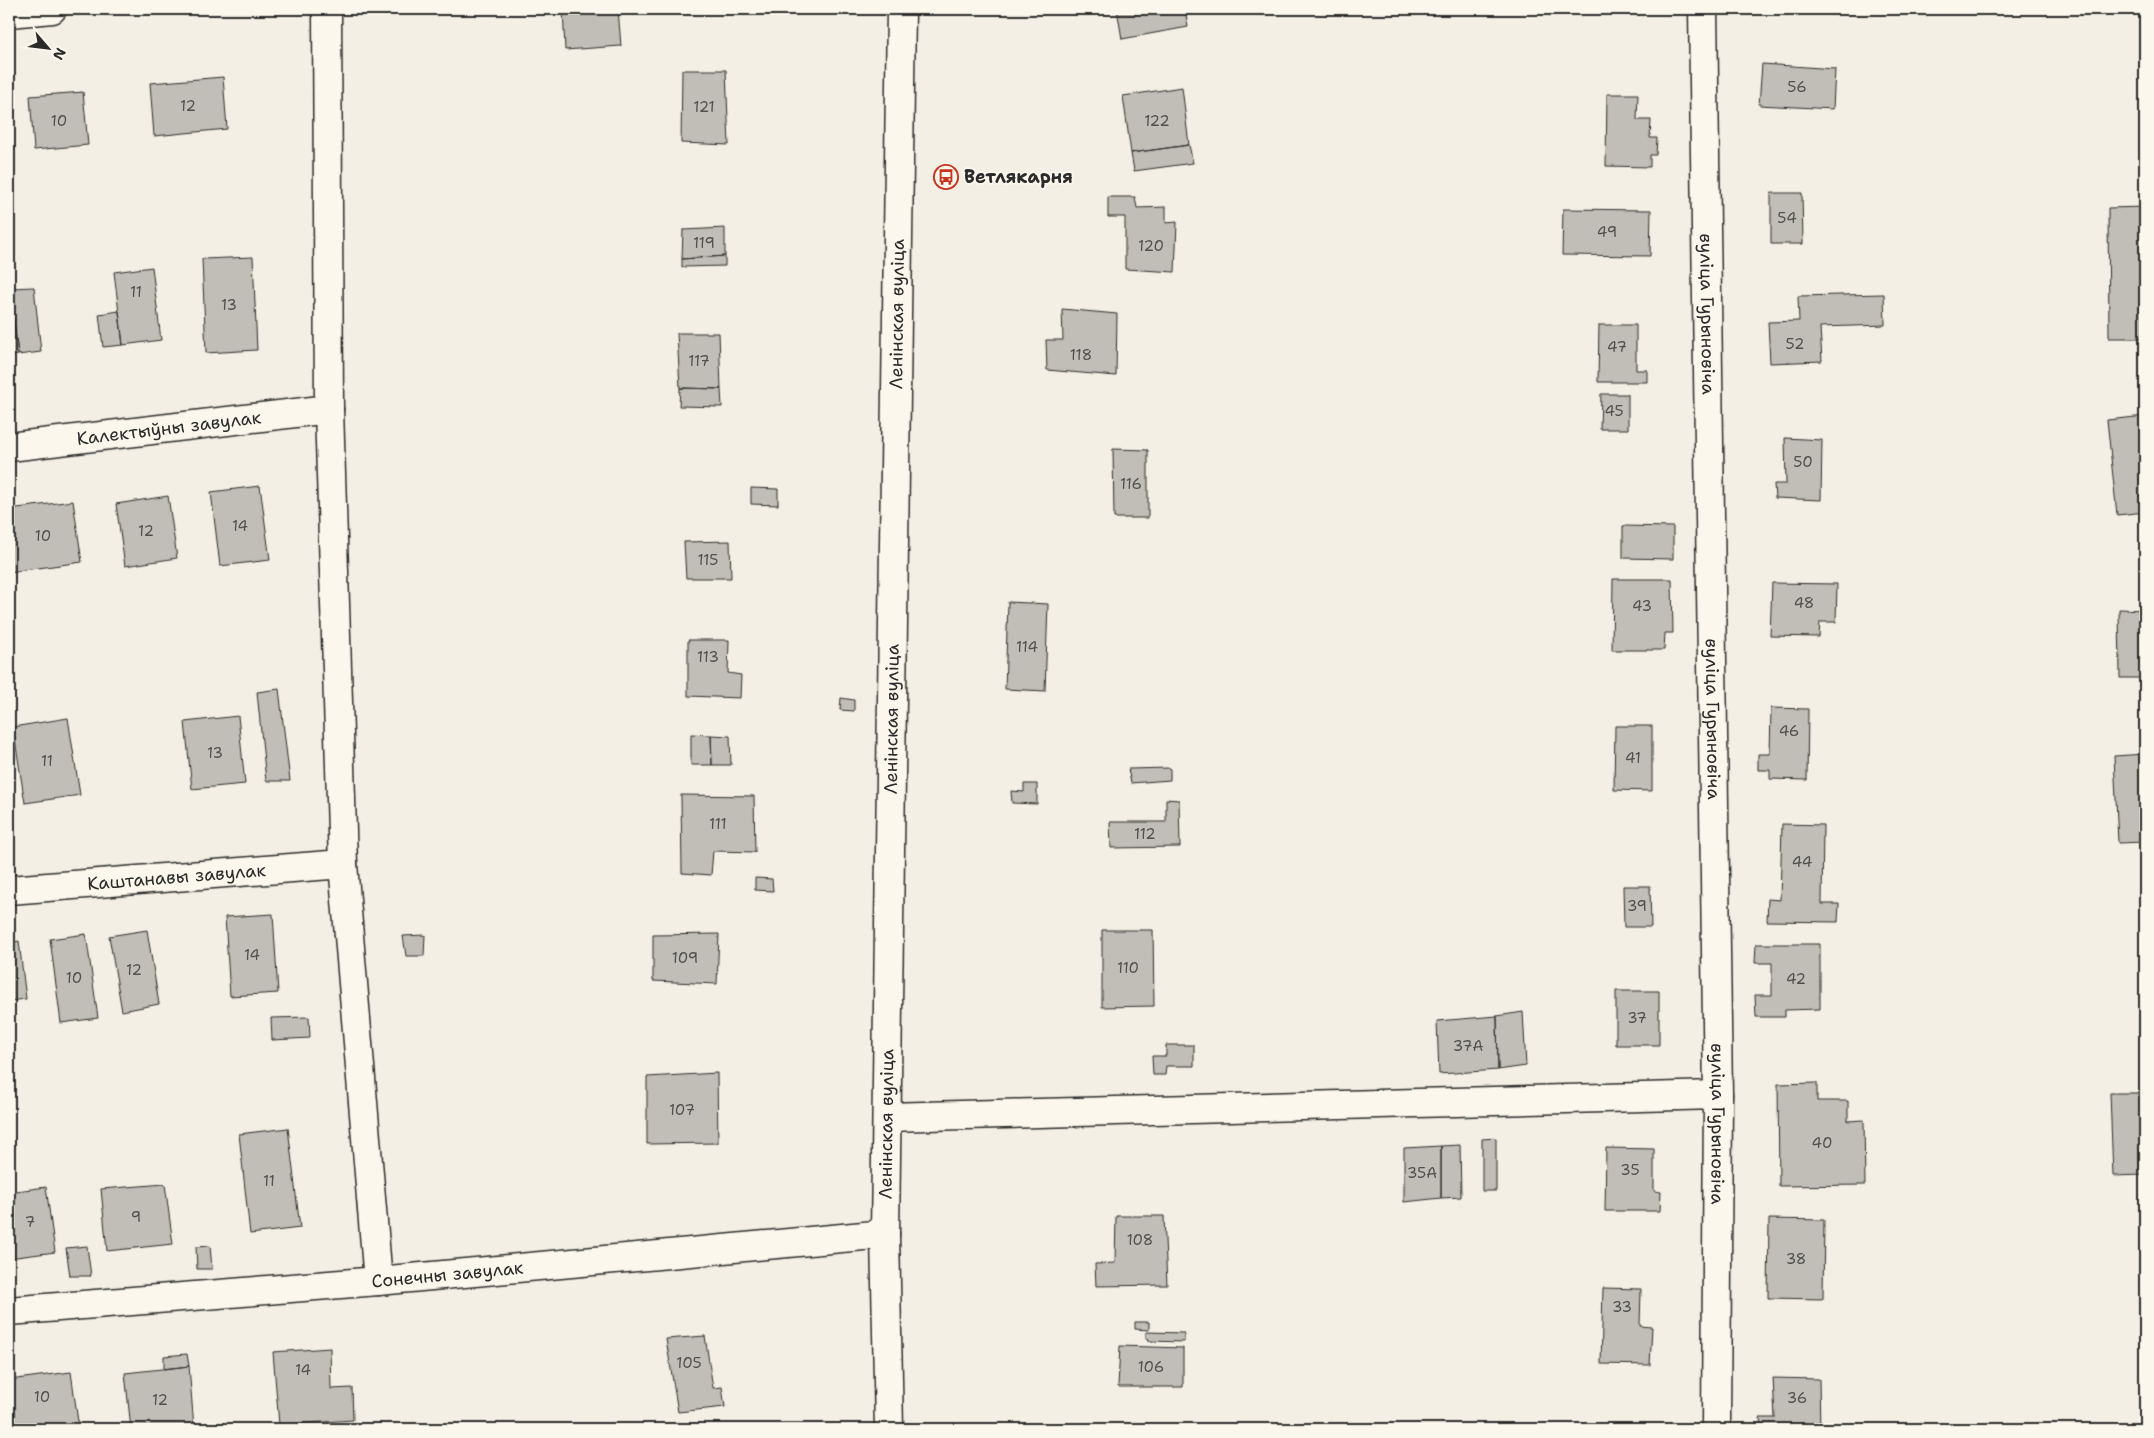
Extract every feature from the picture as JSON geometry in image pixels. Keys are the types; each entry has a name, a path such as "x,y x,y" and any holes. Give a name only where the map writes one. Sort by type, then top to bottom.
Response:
{"street":[{"path":"9,13 52,9"},
{"path":"326,9 329,409 343,864 378,1281"},
{"name":"Ленінская вуліца","path":"889,1429 885,1234 901,9"},
{"name":"вуліца Гурыновіча","path":"1703,9 1718,1095 1716,1429"},
{"name":"Калектыўны завулак","path":"9,447 329,409"},
{"name":"Каштанавы завулак","path":"9,890 343,864"},
{"path":"887,1116 1718,1095"},
{"name":"Сонечны завулак","path":"9,1311 378,1281 885,1234"}],"building":[{"path":"563,9 618,9 621,46 565,50"},
{"path":"1117,9 1185,9 1188,27 1122,39"},
{"path":"1762,64 1835,69 1833,109 1759,105"},
{"path":"682,70 726,70 729,145 681,143"},
{"path":"223,77 227,129 154,136 150,83"},
{"path":"1182,87 1189,145 1131,153 1123,96"},
{"path":"83,92 88,145 34,150 30,96"},
{"path":"1607,94 1638,94 1637,120 1651,120 1650,138 1657,138 1656,155 1650,155 1650,167 1606,166"},
{"path":"1189,145 1193,163 1134,171 1131,153"},
{"path":"1771,193 1802,193 1803,244 1771,244"},
{"path":"1108,197 1135,197 1137,208 1166,207 1166,223 1177,222 1175,272 1125,269 1125,217 1108,217"},
{"path":"2145,207 2145,338 2109,338 2108,208"},
{"path":"1563,209 1651,210 1650,256 1562,255"},
{"path":"725,228 725,256 682,259 683,230"},
{"path":"725,256 725,266 682,267 682,259"},
{"path":"253,257 257,350 206,353 202,259"},
{"path":"152,267 161,340 123,345 114,272"},
{"path":"34,287 41,352 18,355 10,288"},
{"path":"1884,294 1885,325 1820,327 1822,361 1770,363 1768,322 1799,321 1798,296"},
{"path":"1062,309 1117,314 1116,376 1047,370 1046,340 1063,340"},
{"path":"119,311 123,345 103,347 99,314"},
{"path":"13,312 18,355 9,357 9,313"},
{"path":"1599,325 1636,325 1636,370 1647,370 1647,382 1598,382"},
{"path":"677,333 719,333 721,389 680,388"},
{"path":"680,388 721,389 722,407 679,406"},
{"path":"1601,394 1628,394 1628,429 1600,429"},
{"path":"2145,416 2145,512 2117,515 2107,420"},
{"path":"1785,438 1822,440 1821,500 1775,498 1774,484 1786,484"},
{"path":"1113,449 1148,450 1148,518 1114,518"},
{"path":"260,486 270,560 220,566 211,492"},
{"path":"751,488 778,489 778,505 751,504"},
{"path":"168,496 177,558 125,566 116,504"},
{"path":"73,501 82,562 9,572 9,509"},
{"path":"1623,526 1673,527 1673,559 1623,558"},
{"path":"730,541 731,578 686,578 684,542"},
{"path":"1613,579 1672,579 1673,633 1665,633 1664,650 1612,650"},
{"path":"1772,583 1837,584 1836,622 1820,622 1819,637 1770,636"},
{"path":"1008,602 1048,604 1045,691 1005,689"},
{"path":"2119,609 2145,610 2145,678 2120,678"},
{"path":"688,640 729,640 728,673 741,675 740,698 688,696"},
{"path":"279,689 290,781 266,781 257,692"},
{"path":"841,698 854,700 854,711 840,710"},
{"path":"1771,708 1808,709 1807,780 1770,779 1770,770 1758,770 1758,754 1770,754"},
{"path":"238,716 245,784 192,789 185,722"},
{"path":"68,718 80,795 25,803 13,727"},
{"path":"1615,726 1652,726 1652,791 1614,790"},
{"path":"691,734 711,735 712,765 691,765"},
{"path":"711,735 730,736 731,765 712,765"},
{"path":"2145,754 2145,842 2118,843 2114,756"},
{"path":"1170,768 1170,780 1131,783 1128,769"},
{"path":"1024,784 1037,784 1037,804 1012,803 1011,791 1024,792"},
{"path":"681,795 754,796 755,852 713,851 711,875 682,873"},
{"path":"1166,799 1179,800 1180,847 1111,848 1110,822 1166,822"},
{"path":"1782,824 1823,825 1822,904 1839,904 1838,922 1767,921 1768,899 1780,900"},
{"path":"755,878 772,879 773,891 755,890"},
{"path":"1623,886 1650,886 1651,927 1624,927"},
{"path":"273,914 278,993 230,996 225,917"},
{"path":"147,930 159,1004 122,1011 109,936"},
{"path":"1102,930 1153,930 1154,1006 1102,1007"},
{"path":"86,934 98,1018 61,1023 50,939"},
{"path":"719,934 717,984 653,981 653,935"},
{"path":"425,935 424,956 406,956 403,936"},
{"path":"19,941 26,999 9,1001 9,943"},
{"path":"1756,944 1820,944 1820,1009 1785,1010 1785,1017 1756,1017 1755,995 1772,995 1772,963 1755,963"},
{"path":"1616,991 1659,991 1659,1045 1616,1045"},
{"path":"1523,1012 1526,1066 1498,1070 1497,1016"},
{"path":"1497,1016 1498,1070 1439,1074 1437,1021"},
{"path":"309,1017 310,1038 272,1040 271,1018"},
{"path":"1166,1045 1194,1045 1194,1066 1166,1066 1165,1075 1153,1075 1152,1056 1166,1056"},
{"path":"717,1073 718,1143 647,1144 647,1077"},
{"path":"1817,1083 1817,1101 1848,1101 1848,1121 1864,1120 1865,1185 1779,1186 1778,1084"},
{"path":"2110,1093 2145,1093 2145,1175 2113,1176"},
{"path":"288,1128 300,1228 250,1234 239,1134"},
{"path":"1496,1138 1496,1191 1482,1191 1482,1139"},
{"path":"1460,1145 1461,1197 1441,1198 1441,1146"},
{"path":"1441,1146 1441,1198 1404,1202 1404,1148"},
{"path":"1606,1148 1654,1149 1654,1191 1661,1192 1660,1211 1605,1211"},
{"path":"165,1184 173,1244 107,1251 101,1189"},
{"path":"46,1187 55,1252 9,1258 9,1192"},
{"path":"1116,1216 1164,1216 1167,1285 1096,1286 1095,1264 1115,1263"},
{"path":"1769,1219 1824,1220 1823,1299 1768,1298"},
{"path":"87,1246 91,1276 70,1276 66,1248"},
{"path":"210,1246 212,1269 197,1269 196,1247"},
{"path":"1603,1288 1641,1289 1640,1326 1652,1327 1650,1365 1601,1364"},
{"path":"1135,1322 1149,1322 1149,1330 1135,1329"},
{"path":"1146,1332 1184,1333 1184,1342 1149,1341 1146,1338"},
{"path":"705,1336 713,1388 722,1387 725,1407 678,1412 666,1339"},
{"path":"1120,1346 1183,1348 1183,1387 1118,1387"},
{"path":"330,1348 331,1389 352,1388 353,1420 279,1425 273,1352"},
{"path":"187,1354 189,1366 164,1369 164,1356"},
{"path":"189,1366 194,1428 131,1429 125,1373"},
{"path":"71,1372 79,1429 11,1429 9,1380"},
{"path":"1773,1378 1819,1379 1820,1429 1761,1429 1760,1418 1775,1418"}],"place":[{"name":"Ветлякарня","path":"946,177"}]}
